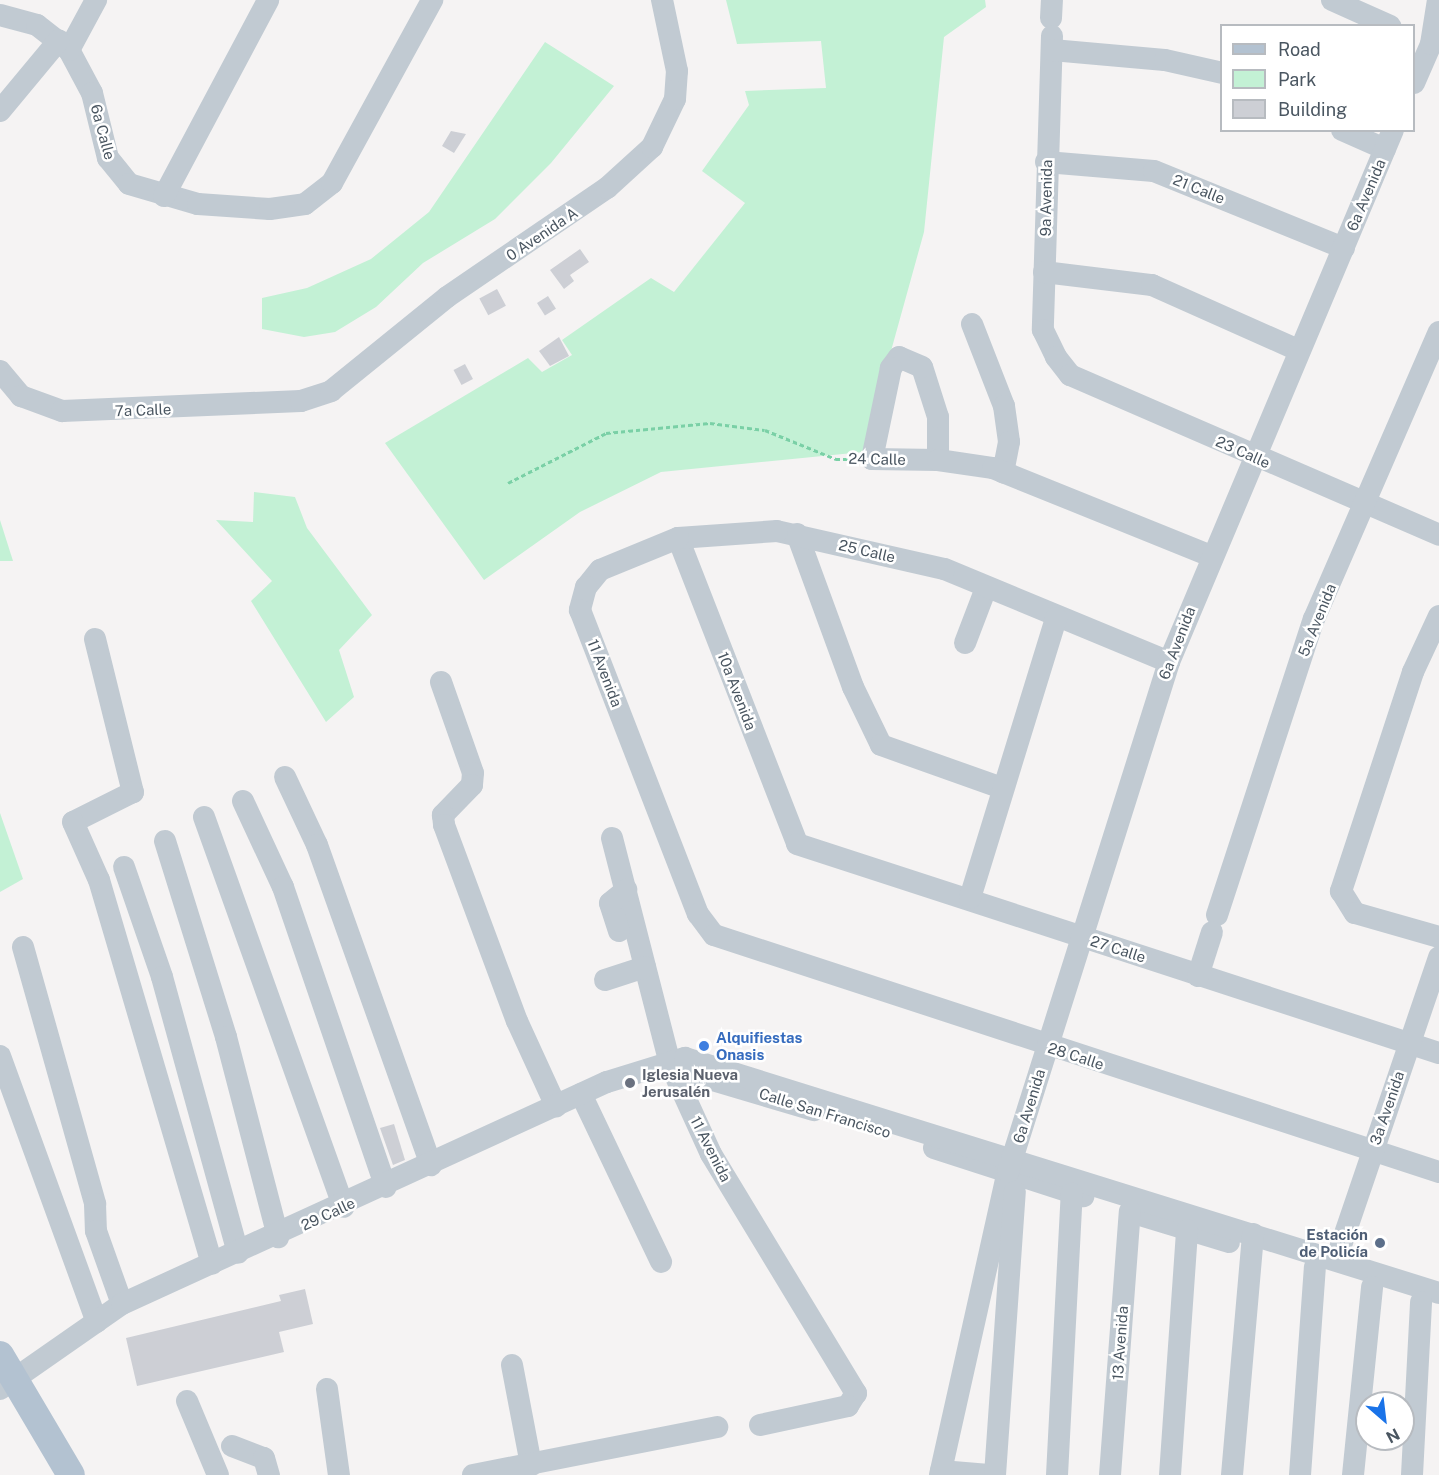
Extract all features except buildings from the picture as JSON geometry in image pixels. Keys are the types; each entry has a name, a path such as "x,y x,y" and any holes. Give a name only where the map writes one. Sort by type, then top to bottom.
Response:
{"main road":[{"path":"0,1355 9,1384 71,1475"}],"street":[{"path":"0,111 64,45 96,0"},
{"path":"164,196 268,0"},
{"name":"6a Calle","path":"0,15 37,25 64,45 92,93 115,172 129,184 164,196 270,209 304,204 332,183 432,0"},
{"name":"0 Avenida A","path":"301,401 331,391 447,297 608,188 652,147 675,99 677,71 662,0"},
{"path":"1332,0 1386,24"},
{"path":"1415,78 1428,42 1438,0"},
{"path":"1052,26 1165,60 1220,73"},
{"name":"9a Avenida","path":"1052,26 1046,162 1043,330 1056,357"},
{"path":"1351,132 1389,140"},
{"name":"6a Avenida","path":"1013,1168 1080,937 1169,662 1252,456 1389,140"},
{"name":"21 Calle","path":"1046,162 1154,171 1344,248"},
{"path":"1044,272 1152,285 1298,350"},
{"path":"972,324 1004,406 1009,442 1003,472"},
{"name":"5a Avenida","path":"1198,976 1314,619 1367,505 1439,332"},
{"path":"872,459 891,368 899,357 922,367 938,417 938,460"},
{"name":"23 Calle","path":"1056,357 1070,375 1252,456 1439,535"},
{"name":"7a Calle","path":"0,371 21,396 62,411 301,401"},
{"name":"24 Calle","path":"872,459 938,460 1003,472 1211,556"},
{"name":"25 Calle","path":"580,610 586,587 600,570 678,538 777,531 944,569 1056,618 1169,662"},
{"path":"796,534 852,687 881,745 1002,788"},
{"name":"10a Avenida","path":"678,538 797,844"},
{"path":"965,643 986,588"},
{"name":"11 Avenida","path":"580,610 698,914 714,935"},
{"path":"1439,616 1413,672 1341,891 1345,904 1355,913 1439,937"},
{"path":"969,898 1056,618"},
{"path":"95,639 133,792 73,822 106,902 212,1264"},
{"path":"441,682 473,773 472,785 443,815 444,825 517,1021 556,1106"},
{"path":"285,777 317,845 431,1165"},
{"path":"243,801 283,887 386,1187"},
{"path":"204,817 344,1207"},
{"name":"11 Avenida","path":"612,838 670,1064 711,1154 856,1393 855,1401 760,1425"},
{"path":"165,842 226,1036 278,1237"},
{"name":"27 Calle","path":"797,844 969,898 1198,976 1439,1053"},
{"path":"124,867 162,977 238,1253"},
{"path":"619,931 610,903 626,891"},
{"name":"28 Calle","path":"714,935 1047,1046 1439,1172"},
{"path":"22,947 95,1204 96,1231 122,1304"},
{"name":"3a Avenida","path":"1336,1260 1439,957"},
{"path":"605,980 645,967"},
{"path":"0,1056 97,1322"},
{"name":"Calle San Francisco","path":"670,1064 685,1058 735,1069 1013,1168 1252,1241 1315,1268 1372,1287 1433,1301"},
{"name":"29 Calle","path":"9,1384 122,1304 344,1207 581,1094 670,1064"},
{"path":"581,1094 661,1262"},
{"path":"989,1475 940,1473 1013,1168"},
{"path":"994,1475 1013,1168"},
{"name":"Calle San Francisco","path":"1013,1168 1072,1193 1187,1231 1252,1241 1336,1260 1433,1301"},
{"path":"1057,1475 1072,1193"},
{"name":"13 Avenida","path":"1110,1475 1130,1212"},
{"path":"1170,1475 1187,1231"},
{"path":"1232,1475 1252,1241"},
{"path":"1300,1475 1315,1268"},
{"path":"1353,1475 1372,1287"},
{"path":"1412,1475 1433,1301"},
{"path":"512,1365 531,1465"},
{"path":"327,1389 339,1475"},
{"path":"187,1401 218,1475"},
{"path":"474,1475 717,1427"},
{"path":"232,1446 264,1458 269,1475"}],"path":[{"name":"24 Calle","path":"508,483 606,433 710,423 765,430 836,459 872,459"}],"green space":[{"path":"726,0 985,0 986,7 944,37 924,232 863,452 661,472 580,512 484,580 385,443 528,358 542,372 572,355 562,340 651,278 674,292 745,203 702,171 749,105 745,91 826,88 821,41 737,44"},
{"path":"545,42 614,86 551,163 495,219 423,263 376,307 335,332 304,337 262,329 262,298 307,288 371,259 429,212"},
{"path":"254,492 295,497 307,528 372,615 339,650 354,697 326,722 251,601 272,581 216,520 253,522"},
{"path":"0,520 13,561 0,561"},
{"path":"0,813 23,879 0,892"}],"place":[{"name":"Alquifiestas Onasis","path":"704,1046"},
{"name":"Iglesia Nueva Jerusalén","path":"630,1083"},
{"name":"Estación de Policía","path":"1380,1243"}]}
